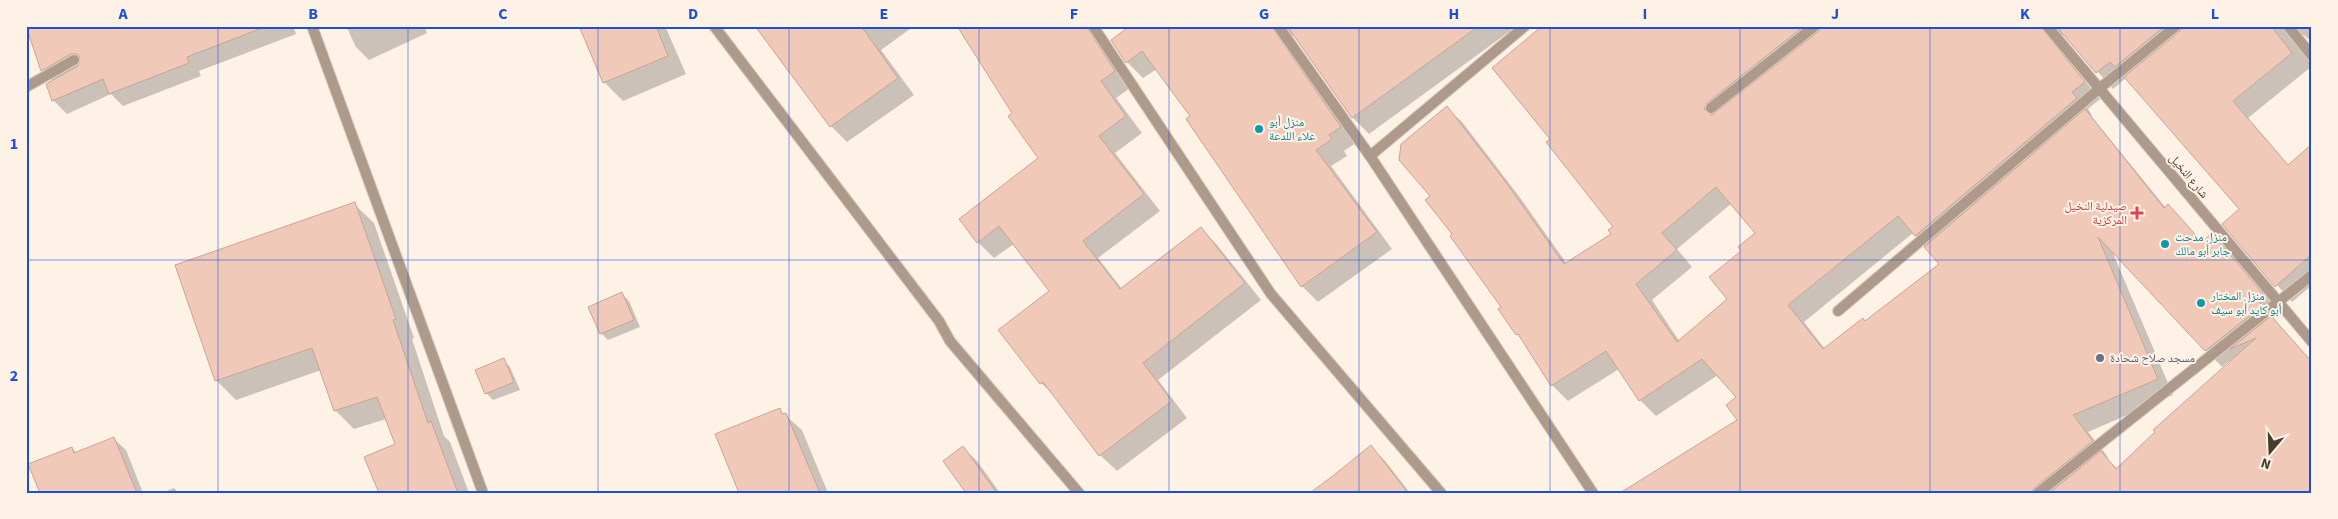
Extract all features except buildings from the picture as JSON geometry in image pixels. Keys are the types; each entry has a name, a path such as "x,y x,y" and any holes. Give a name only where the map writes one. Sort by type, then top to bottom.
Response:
{"street":[{"path":"312,26 483,493"},
{"path":"714,26 938,320 950,340 1078,493"},
{"path":"1093,26 1271,294 1441,493"},
{"path":"1278,26 1370,156 1593,493"},
{"path":"1370,156 1525,26"},
{"path":"1711,108 1815,26"},
{"name":"شارع النخيل","path":"2048,26 2312,342"},
{"path":"1838,311 2100,88 2176,26"},
{"path":"2288,26 2312,56"},
{"path":"26,88 74,60"},
{"path":"2038,493 2312,275"}],"place":[{"name":"منزل أبو علاء اللدعة","path":"1259,129"},
{"name":"صيدلية النخيل المركزية","path":"2137,213"},
{"name":"منزل مدحت جابر أبو مالك","path":"2165,244"},
{"name":"منزل المختار أبو كايد أبو سيف","path":"2201,303"},
{"name":"مسجد صلاح شحادة","path":"2100,358"}]}
